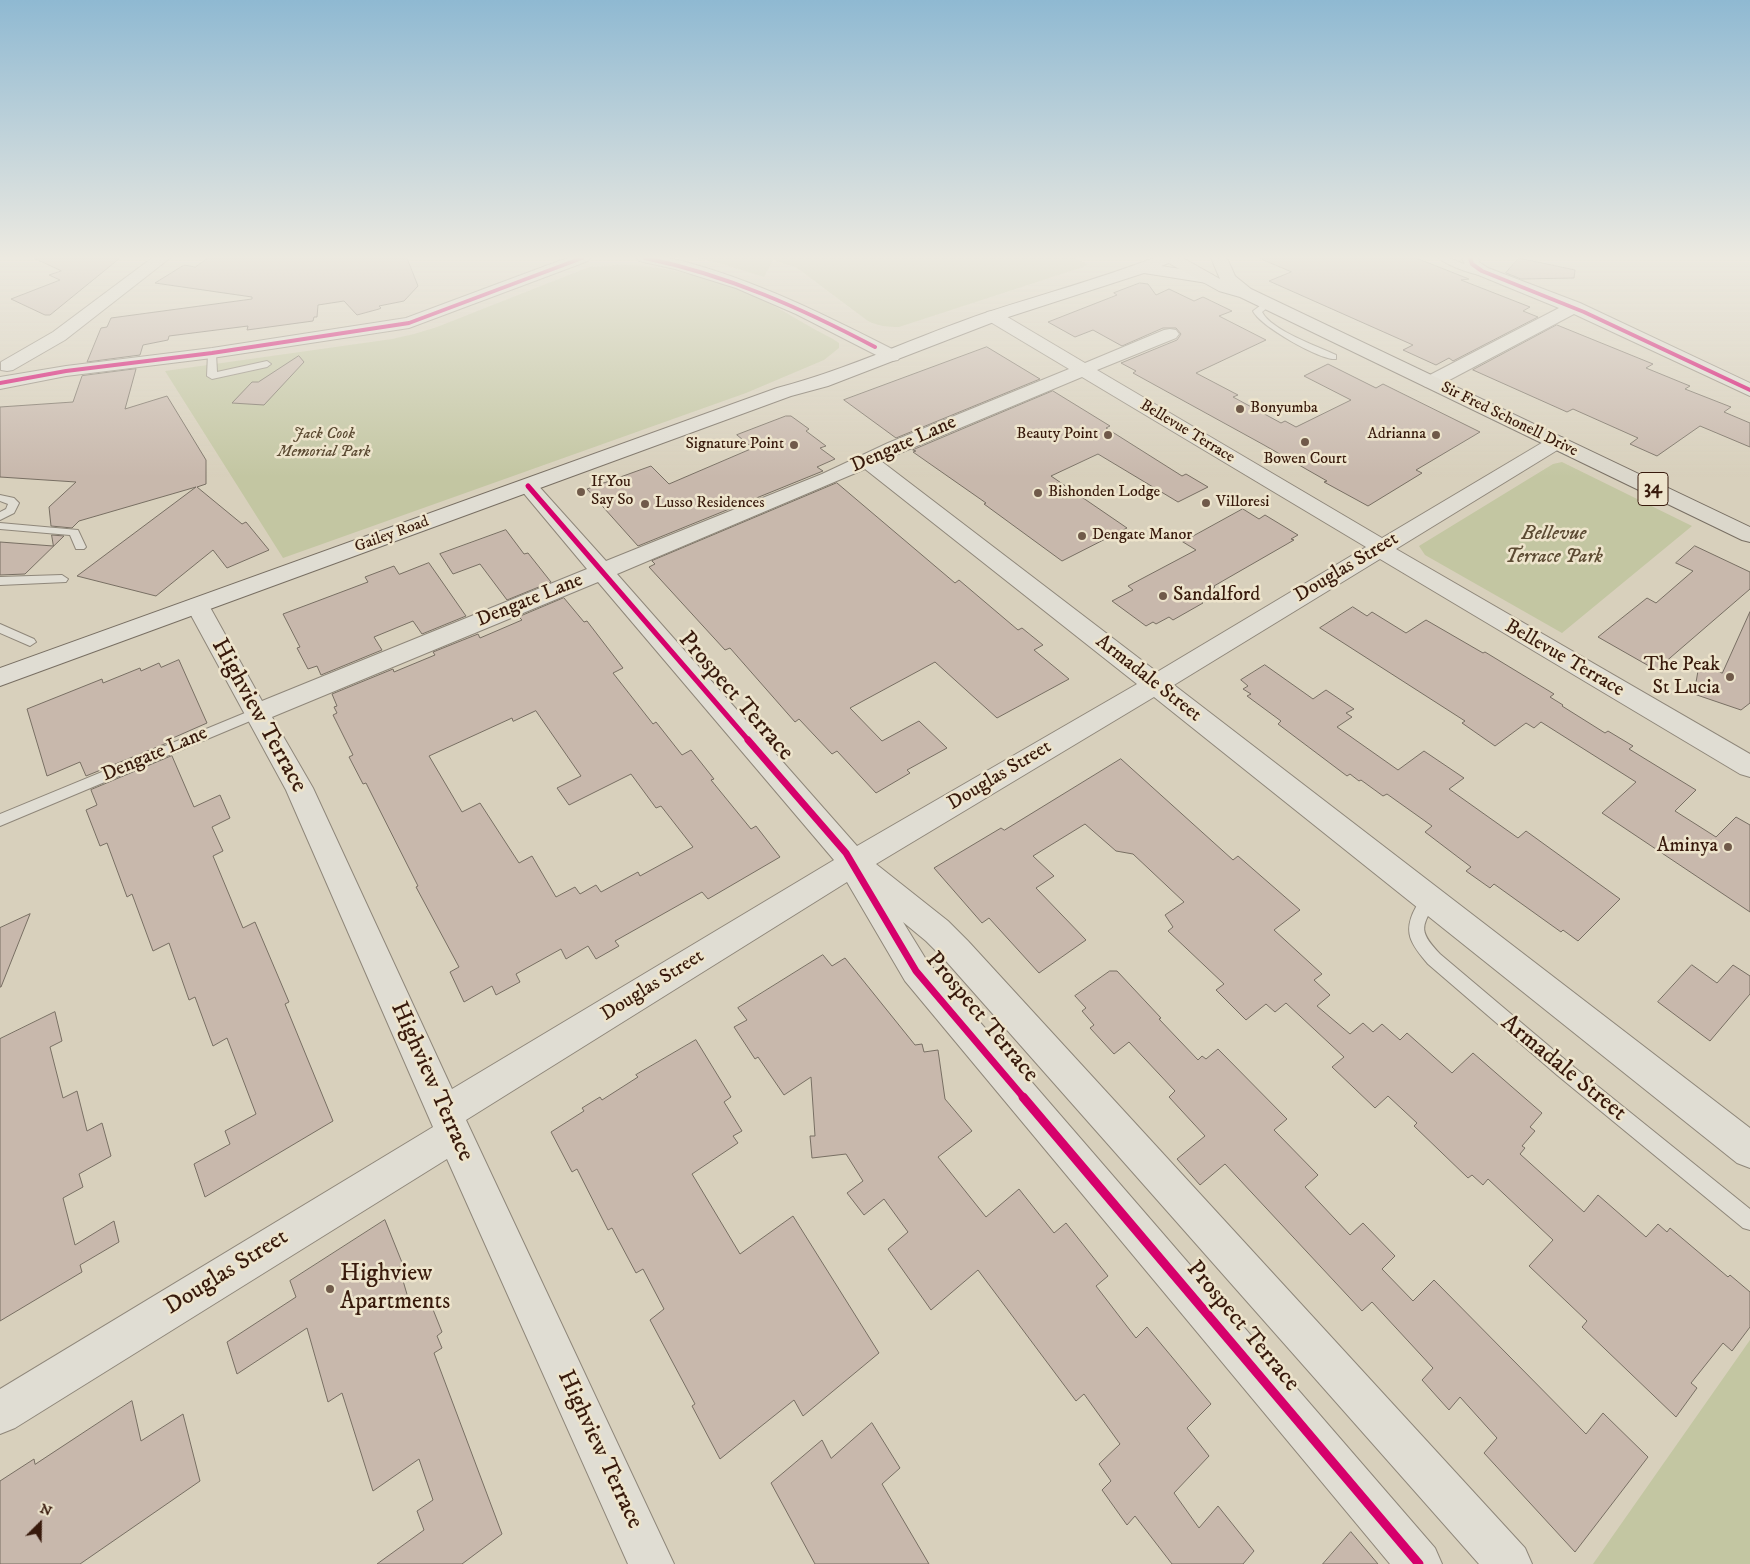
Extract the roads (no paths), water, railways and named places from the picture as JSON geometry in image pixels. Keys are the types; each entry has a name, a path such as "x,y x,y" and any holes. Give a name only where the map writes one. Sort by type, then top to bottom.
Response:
{"main road":[{"name":"Sir Fred Schonell Drive","path":"1324,331 1750,535"}],"street":[{"path":"2,377 66,331"},
{"path":"2,377 136,363 357,331"},
{"path":"842,331 892,356"},
{"name":"Gailey Road","path":"784,392 810,375 918,331"},
{"name":"Gailey Road","path":"0,677 784,392 821,382 955,331"},
{"name":"Bellevue Terrace","path":"1018,331 1750,767"},
{"path":"1431,382 1528,331"},
{"path":"1625,331 1750,390"},
{"name":"Dengate Lane","path":"257,713 829,478 867,460 1170,334"},
{"path":"31,372 31,364 59,336"},
{"path":"2,377 31,372 136,363"},
{"name":"Douglas Street","path":"0,1414 853,863 1557,442"},
{"name":"Armadale Street","path":"867,460 1750,1150"},
{"name":"Prospect Terrace","path":"528,486 853,863 946,939 1509,1564"},
{"name":"Highview Terrace","path":"198,606 299,788 449,1124 651,1564"},
{"name":"Prospect Terrace","path":"853,863 867,890 916,971 1419,1564"}],"lane":[{"path":"1282,331 1333,357"},
{"path":"212,353 212,376 267,364"},
{"path":"0,498 14,503 10,511 0,517"},
{"path":"0,526 74,532 80,547"},
{"path":"0,581 62,580"},
{"path":"0,628 30,642"},
{"name":"Dengate Lane","path":"0,820 257,713"},
{"name":"Armadale Street","path":"1429,899 1416,918 1414,930 1420,944 1434,959 1563,1070 1750,1221"}],"place":[{"name":"Bonyumba","path":"1240,409"},
{"name":"Beauty Point","path":"1108,435"},
{"name":"Adrianna","path":"1436,435"},
{"name":"Bowen Court","path":"1305,442"},
{"name":"Signature Point","path":"794,445"},
{"name":"If You Say So","path":"581,492"},
{"name":"Bishonden Lodge","path":"1038,493"},
{"name":"Villoresi","path":"1206,503"},
{"name":"Lusso Residences","path":"645,504"},
{"name":"Dengate Manor","path":"1082,536"},
{"name":"Sandalford","path":"1163,596"},
{"name":"The Peak St Lucia","path":"1730,677"},
{"name":"Aminya","path":"1728,847"},
{"name":"Highview Apartments","path":"330,1289"}],"park label":[{"name":"Jack Cook Memorial Park","path":"324,444"},
{"name":"Bellevue Terrace Park","path":"1554,546"}]}
